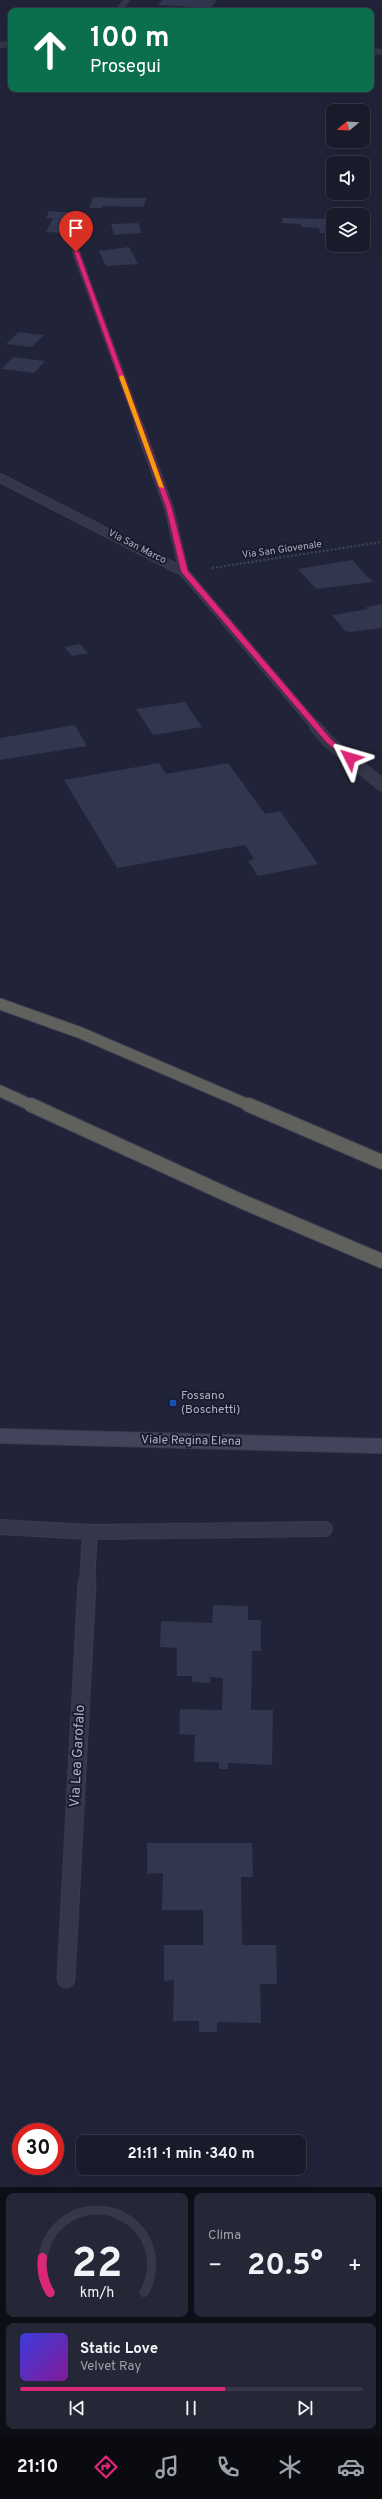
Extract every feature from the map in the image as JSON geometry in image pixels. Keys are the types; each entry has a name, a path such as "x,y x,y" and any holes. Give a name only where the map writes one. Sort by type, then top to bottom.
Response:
{"highway":[{"path":"0,1004 81,1033 382,1162"},
{"path":"0,1091 242,1201 382,1261"}],"main road":[{"name":"Viale Regina Elena","path":"0,1436 382,1446"}],"street":[{"path":"120,8 127,0"},
{"path":"76,252 169,508 184,572"},
{"name":"Via San Marco","path":"0,478 184,572 328,740 382,785"},
{"path":"0,1527 90,1532 325,1529"},
{"name":"Via Lea Garofalo","path":"66,1979 90,1532"}],"path":[{"name":"Via San Giovenale","path":"184,572 382,542"}],"building":[{"path":"162,0 217,0 211,8 158,5"},
{"path":"93,197 147,198 143,207 103,206 102,208 89,208"},
{"path":"49,211 75,214 63,233 46,232 53,218 46,218"},
{"path":"283,218 326,219 326,233 320,233 319,228 301,227 301,224 282,223"},
{"path":"138,223 142,233 114,235 111,224"},
{"path":"129,247 138,264 106,266 99,251"},
{"path":"19,332 44,335 32,347 6,344"},
{"path":"13,357 45,361 34,373 1,369"},
{"path":"352,560 373,582 316,589 298,569"},
{"path":"382,604 382,628 350,632 345,631 332,615 368,609 366,607"},
{"path":"80,644 88,653 72,656 64,647"},
{"path":"185,702 202,727 153,735 136,709"},
{"path":"75,725 87,746 0,760 0,738"},
{"path":"159,763 166,774 228,763 265,814 280,811 318,864 258,876 248,861 254,859 245,845 117,868 64,780"},
{"path":"213,1605 248,1606 248,1620 261,1620 261,1651 252,1651 251,1710 273,1710 272,1765 228,1763 228,1769 219,1769 219,1762 194,1762 195,1735 179,1734 180,1709 222,1710 223,1678 210,1677 210,1683 192,1682 192,1676 177,1676 177,1648 160,1647 161,1621 212,1623"},
{"path":"147,1843 252,1843 253,1877 241,1877 242,1945 276,1945 277,1984 260,1984 261,2023 217,2022 217,2032 199,2032 199,2021 173,2021 174,1980 164,1981 164,1945 203,1945 203,1910 162,1910 163,1873 147,1874"}],"slow traffic":[{"path":"122,377 162,487"}],"place":[{"name":"Fossano (Boschetti)","path":"173,1403"}],"route":[{"path":"76,252 169,508 184,572 328,740 350,758"}]}
